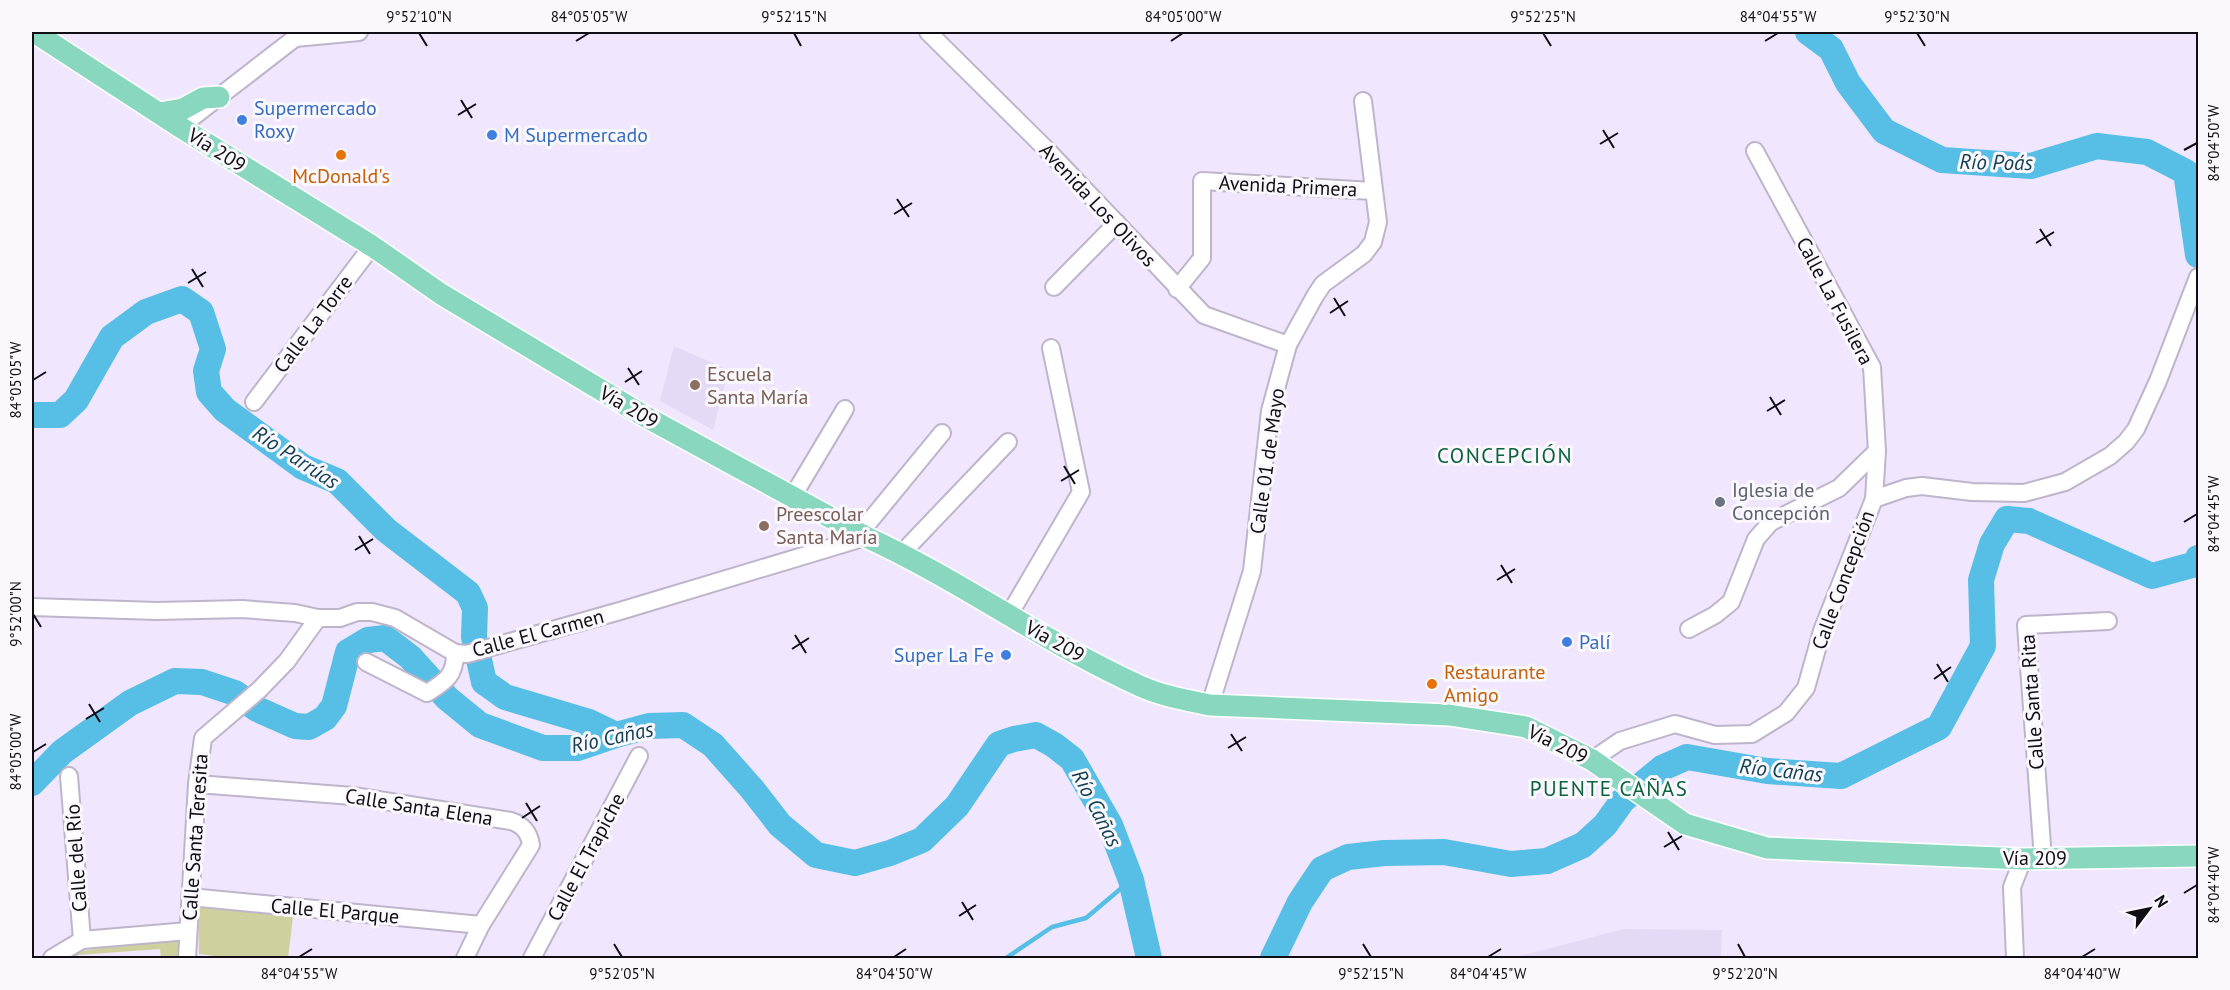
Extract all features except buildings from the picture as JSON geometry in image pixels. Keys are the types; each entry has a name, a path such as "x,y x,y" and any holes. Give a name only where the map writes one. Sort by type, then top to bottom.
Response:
{"main road":[{"name":"Vía 209","path":"34,32 180,127 372,246 441,294 636,411 863,535 902,553 1009,615 1140,686 1172,697 1210,705 1449,715 1526,727 1592,760 1685,824 1767,848 2033,859 2199,856"},
{"path":"159,113 183,109 203,98 219,97"}],"street":[{"path":"32,36 34,32"},
{"path":"180,127 296,35 359,32"},
{"name":"Avenida Los Olivos","path":"928,32 1040,142 1204,315 1288,345"},
{"name":"Calle 01 de Mayo","path":"1210,705 1252,571 1270,411 1288,345 1323,284 1364,254 1373,242 1378,222 1363,101"},
{"name":"Calle La Fusilera","path":"1755,151 1872,367 1877,451 1874,499"},
{"name":"Avenida Primera","path":"1177,289 1202,258 1202,181 1373,191"},
{"path":"1054,287 1117,223"},
{"name":"Calle La Torre","path":"254,402 372,246"},
{"name":"Calle Concepción","path":"1592,760 1620,741 1675,724 1714,735 1752,734 1786,713 1806,688 1822,631 1874,499 1906,488 1922,486 1980,492 2024,493 2065,482 2110,456 2126,442 2136,429 2158,381 2199,277"},
{"path":"1009,615 1081,492 1051,348"},
{"path":"793,496 845,409"},
{"path":"863,535 942,433"},
{"path":"902,553 1008,442"},
{"path":"1689,629 1715,615 1731,602 1756,539 1771,522 1839,488 1877,451"},
{"name":"Calle El Carmen","path":"32,607 157,611 242,609 296,612 318,618 340,618 357,612 372,612 395,618 461,653 620,611 863,535"},
{"name":"Calle Santa Teresita","path":"187,958 197,784 203,738 259,690 287,662 318,618"},
{"name":"Calle Santa Rita","path":"2033,859 2026,625 2108,621"},
{"path":"366,662 427,693 446,682 461,653"},
{"name":"Calle El Trapiche","path":"532,958 639,756"},
{"name":"Calle del Río","path":"69,776 82,940"},
{"name":"Calle Santa Elena","path":"197,784 353,796 517,824 527,832 531,845 481,925 465,958"},
{"path":"2015,958 2012,886 2033,859"},
{"name":"Calle El Parque","path":"190,897 481,925"},
{"path":"52,958 82,940 188,931"}],"shaded area":[{"name":"Escuela Santa María","path":"674,346 729,370 713,430 660,401"},
{"path":"1624,929 1722,930 1721,958 1512,958"}],"green space":[{"path":"198,906 293,917 288,958 231,958 199,954"},
{"path":"176,937 181,940 182,958 161,958 160,949 78,955 78,958 74,958 74,952"}],"waterway":[{"name":"Río Poás","path":"1808,32 1831,49 1848,83 1884,131 1942,160 2031,166 2097,146 2147,152 2186,172 2198,255"},
{"name":"Río Parrúas","path":"32,415 60,415 76,400 112,337 146,312 182,299 201,312 213,349 206,371 209,392 225,410 303,467 337,481 386,530 468,593 475,608 474,637 484,682 505,697 589,722 616,735"},
{"name":"Río Cañas","path":"1273,958 1300,902 1322,869 1348,857 1384,853 1444,852 1511,864 1547,861 1583,845 1605,825 1623,800 1662,768 1687,757 1767,771 1841,776 1939,727 1983,646 1981,580 1992,544 2007,519 2029,521 2152,576 2196,564 2198,558"},
{"name":"Río Cañas","path":"32,783 62,752 130,703 175,681 202,682 235,693 257,709 295,726 309,727 325,718 334,706 348,652 368,640 385,638 410,657 447,698 480,725 543,748 578,748 649,726 683,725 713,745 780,825 816,855 855,863 890,853 922,840 957,806 999,744 1036,735 1072,759 1110,825 1131,880 1149,958"},
{"path":"1006,958 1052,927 1086,918 1131,880"}],"place":[{"name":"Supermercado Roxy","path":"242,120"},
{"name":"M Supermercado","path":"492,135"},
{"name":"McDonald's","path":"341,155"},
{"name":"Escuela Santa María","path":"695,385"},
{"name":"Iglesia de Concepción","path":"1720,502"},
{"name":"Preescolar Santa María","path":"764,526"},
{"name":"Palí","path":"1567,642"},
{"name":"Super La Fe","path":"1006,655"},
{"name":"Restaurante Amigo","path":"1432,684"}],"district":[{"name":"CONCEPCIÓN","path":"1505,455"},
{"name":"PUENTE CAÑAS","path":"1609,788"}]}
